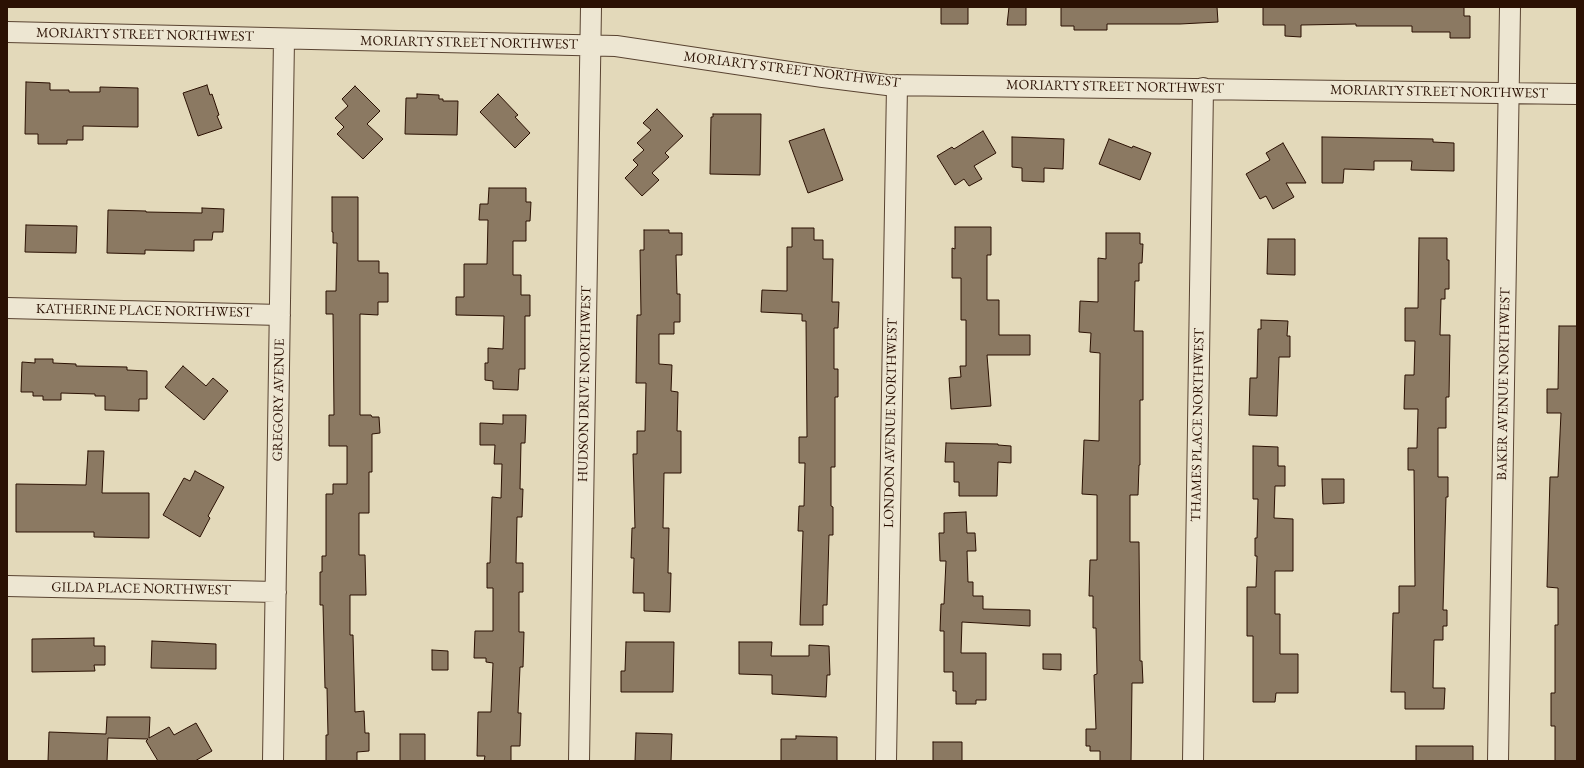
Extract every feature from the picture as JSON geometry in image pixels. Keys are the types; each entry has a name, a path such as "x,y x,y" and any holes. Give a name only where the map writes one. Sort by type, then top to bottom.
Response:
{"street":[{"name":"HUDSON DRIVE NORTHWEST","path":"579,761 591,7"},
{"name":"BAKER AVENUE NORTHWEST","path":"1498,761 1510,7"},
{"name":"MORIARTY STREET NORTHWEST","path":"7,32 616,46 823,77 897,85 1577,94"},
{"name":"GREGORY AVENUE","path":"273,761 284,39"},
{"name":"LONDON AVENUE NORTHWEST","path":"886,761 897,85"},
{"name":"THAMES PLACE NORTHWEST","path":"1193,761 1204,88"},
{"name":"KATHERINE PLACE NORTHWEST","path":"7,308 280,315"},
{"name":"GILDA PLACE NORTHWEST","path":"7,586 276,592"}],"building":[{"path":"941,7 968,7 968,24 941,24"},
{"path":"1009,7 1026,7 1026,25 1007,25"},
{"path":"1061,7 1217,7 1218,22 1180,24 1107,24 1107,30 1074,30 1074,26 1061,26"},
{"path":"1263,7 1464,7 1464,16 1470,16 1470,38 1450,38 1450,32 1412,32 1412,26 1356,26 1356,24 1301,25 1301,37 1285,36 1285,25 1263,25"},
{"path":"26,82 50,83 50,90 69,90 69,92 100,92 100,87 138,88 138,127 83,126 83,140 67,140 67,144 38,144 38,134 25,134"},
{"path":"207,85 210,95 212,94 219,115 217,116 222,128 198,136 183,93"},
{"path":"355,86 380,111 367,124 383,139 363,159 337,134 344,127 335,118 348,106 342,99"},
{"path":"417,94 439,95 439,99 443,99 443,101 458,101 457,135 405,134 406,98 417,98"},
{"path":"498,94 518,115 515,117 530,133 515,148 480,112"},
{"path":"657,109 683,136 665,153 669,157 652,173 659,180 642,196 625,178 638,165 633,160 644,150 637,143 651,130 643,123"},
{"path":"713,114 761,114 760,175 710,174 711,117 713,117"},
{"path":"824,129 843,180 808,193 789,141"},
{"path":"983,131 996,153 974,166 982,179 969,186 964,179 955,185 937,156 952,147 954,149"},
{"path":"1012,137 1064,139 1063,169 1044,168 1044,182 1022,181 1022,168 1012,167"},
{"path":"1322,137 1433,139 1433,142 1454,143 1454,171 1411,170 1412,161 1374,161 1374,170 1344,169 1343,183 1322,183"},
{"path":"1109,139 1132,148 1133,146 1151,153 1140,180 1099,164"},
{"path":"1283,143 1306,183 1286,183 1294,197 1273,209 1266,196 1260,199 1246,174 1270,160 1266,153"},
{"path":"489,188 526,188 526,202 531,202 530,221 526,221 526,241 513,241 513,275 521,275 521,295 530,295 530,316 525,316 525,369 519,369 518,390 493,389 493,381 485,380 485,363 488,363 488,348 503,349 504,316 456,315 456,297 464,297 464,264 487,264 488,220 479,220 480,204 488,204"},
{"path":"332,197 358,197 358,261 379,261 379,273 388,273 388,302 378,302 378,315 360,314 360,415 379,417 380,433 372,434 372,472 369,472 369,513 359,513 359,555 365,555 366,595 350,595 350,635 353,635 355,712 364,711 365,733 369,733 369,751 357,752 357,761 326,761 326,735 328,735 327,688 325,688 323,605 320,605 320,572 322,572 322,556 326,556 326,494 333,494 333,484 347,484 347,446 329,446 329,415 334,415 333,314 326,314 326,291 336,291 337,243 333,243"},
{"path":"202,208 224,209 223,232 213,232 212,240 194,240 194,251 145,250 145,254 107,253 108,210 202,213"},
{"path":"26,225 77,226 76,253 25,252"},
{"path":"955,227 991,227 991,255 987,255 987,300 999,300 999,335 1030,335 1030,355 987,355 991,406 951,409 949,378 961,377 960,366 966,366 966,320 961,320 961,278 952,278 952,248 955,249"},
{"path":"792,228 814,228 814,240 823,240 823,259 833,259 832,302 839,302 838,328 834,328 834,369 838,369 838,397 835,397 835,467 831,467 833,535 829,535 827,605 823,605 823,625 800,625 803,531 798,531 799,506 804,506 805,463 799,463 799,437 807,437 806,321 802,321 802,314 761,312 762,290 787,291 787,247 792,247"},
{"path":"644,230 669,230 669,233 682,233 682,255 676,255 677,294 680,294 680,322 674,322 674,334 659,334 659,364 672,365 671,391 678,392 677,431 681,431 681,473 664,473 663,528 669,528 668,573 671,573 670,612 644,611 644,593 633,593 634,558 631,558 632,528 635,528 633,454 637,454 637,431 645,431 646,383 636,383 637,315 641,315 640,250 644,250"},
{"path":"1106,233 1140,233 1140,244 1143,244 1142,263 1139,263 1139,281 1135,281 1134,331 1143,331 1143,400 1140,400 1140,465 1138,495 1130,495 1130,542 1139,542 1140,661 1142,661 1143,683 1132,683 1131,761 1100,761 1100,751 1090,751 1090,746 1086,746 1086,729 1096,729 1094,675 1097,674 1096,628 1093,628 1093,596 1089,596 1090,560 1097,560 1097,495 1082,494 1084,440 1099,441 1100,353 1090,352 1091,333 1079,332 1080,301 1098,302 1098,258 1106,259"},
{"path":"1419,238 1447,238 1447,260 1449,260 1449,289 1445,289 1445,299 1441,299 1440,335 1450,335 1449,397 1446,397 1446,428 1438,428 1438,477 1448,477 1448,497 1446,497 1443,610 1447,610 1447,626 1443,626 1443,640 1434,640 1433,688 1445,688 1444,709 1405,709 1405,692 1391,692 1393,613 1399,613 1399,586 1415,586 1414,470 1408,470 1408,448 1417,448 1418,409 1404,409 1405,375 1414,375 1415,341 1405,341 1405,308 1418,308"},
{"path":"1268,239 1295,239 1295,275 1267,274"},
{"path":"1261,320 1288,321 1287,336 1290,336 1290,357 1279,357 1277,416 1249,415 1250,378 1257,378 1258,329 1261,329"},
{"path":"1559,326 1577,326 1577,761 1555,761 1555,726 1551,726 1551,693 1555,693 1555,625 1558,625 1558,588 1547,587 1550,477 1558,477 1561,413 1547,413 1547,389 1558,389"},
{"path":"35,359 53,359 53,363 76,364 76,366 127,367 127,370 147,371 147,399 139,399 139,411 105,410 105,396 95,396 95,394 61,393 61,400 43,400 43,396 33,396 33,392 21,392 22,362 35,363"},
{"path":"183,366 206,386 213,378 228,391 204,420 165,387"},
{"path":"503,415 526,415 525,443 521,443 520,489 523,489 522,517 517,517 516,563 523,563 523,592 519,592 519,632 524,632 523,667 520,667 518,713 521,713 520,746 511,746 511,761 484,761 485,756 477,756 478,712 491,712 493,663 486,662 486,658 474,658 475,631 493,631 493,588 487,588 487,563 490,563 492,497 501,498 502,464 494,464 495,445 480,445 480,423 503,424"},
{"path":"946,443 998,444 1011,446 1011,463 998,462 997,496 959,496 959,482 954,482 954,462 945,462"},
{"path":"1253,446 1278,447 1278,466 1285,466 1285,486 1275,486 1274,518 1293,519 1293,571 1275,571 1275,614 1280,614 1280,654 1298,654 1298,693 1276,693 1275,702 1253,702 1253,636 1247,636 1247,587 1256,587 1257,556 1255,556 1255,538 1257,538 1258,499 1253,499"},
{"path":"88,451 104,451 102,493 149,493 149,538 94,537 94,532 16,532 16,484 86,485"},
{"path":"195,471 224,487 208,516 210,518 200,537 163,515 184,478 190,481"},
{"path":"1322,479 1344,479 1344,503 1323,504"},
{"path":"966,512 967,533 975,533 976,551 967,551 968,582 973,582 973,596 983,596 983,609 1030,610 1030,626 962,622 961,653 986,653 986,700 976,700 976,704 956,704 956,691 953,691 953,672 944,672 944,631 940,631 941,604 944,604 946,561 940,561 939,533 944,533 944,513"},
{"path":"94,638 94,646 105,646 105,665 94,665 95,671 32,672 32,639"},
{"path":"152,641 216,644 216,669 151,668"},
{"path":"626,642 674,642 673,692 621,692 621,671 625,671"},
{"path":"739,642 772,642 771,656 809,656 809,645 829,646 830,675 827,675 826,697 772,694 772,675 739,674"},
{"path":"432,650 448,651 448,670 432,670"},
{"path":"1043,654 1061,654 1061,670 1043,669"},
{"path":"107,717 150,717 149,738 169,727 174,735 196,723 212,751 195,761 158,761 146,741 148,739 108,738 107,761 48,761 49,732 106,734"},
{"path":"636,733 672,734 671,761 635,761"},
{"path":"400,734 425,734 425,761 400,761"},
{"path":"796,736 837,737 837,761 781,761 781,739 796,739"},
{"path":"933,742 962,742 962,761 933,761"},
{"path":"1416,746 1473,746 1473,761 1416,761"}]}
